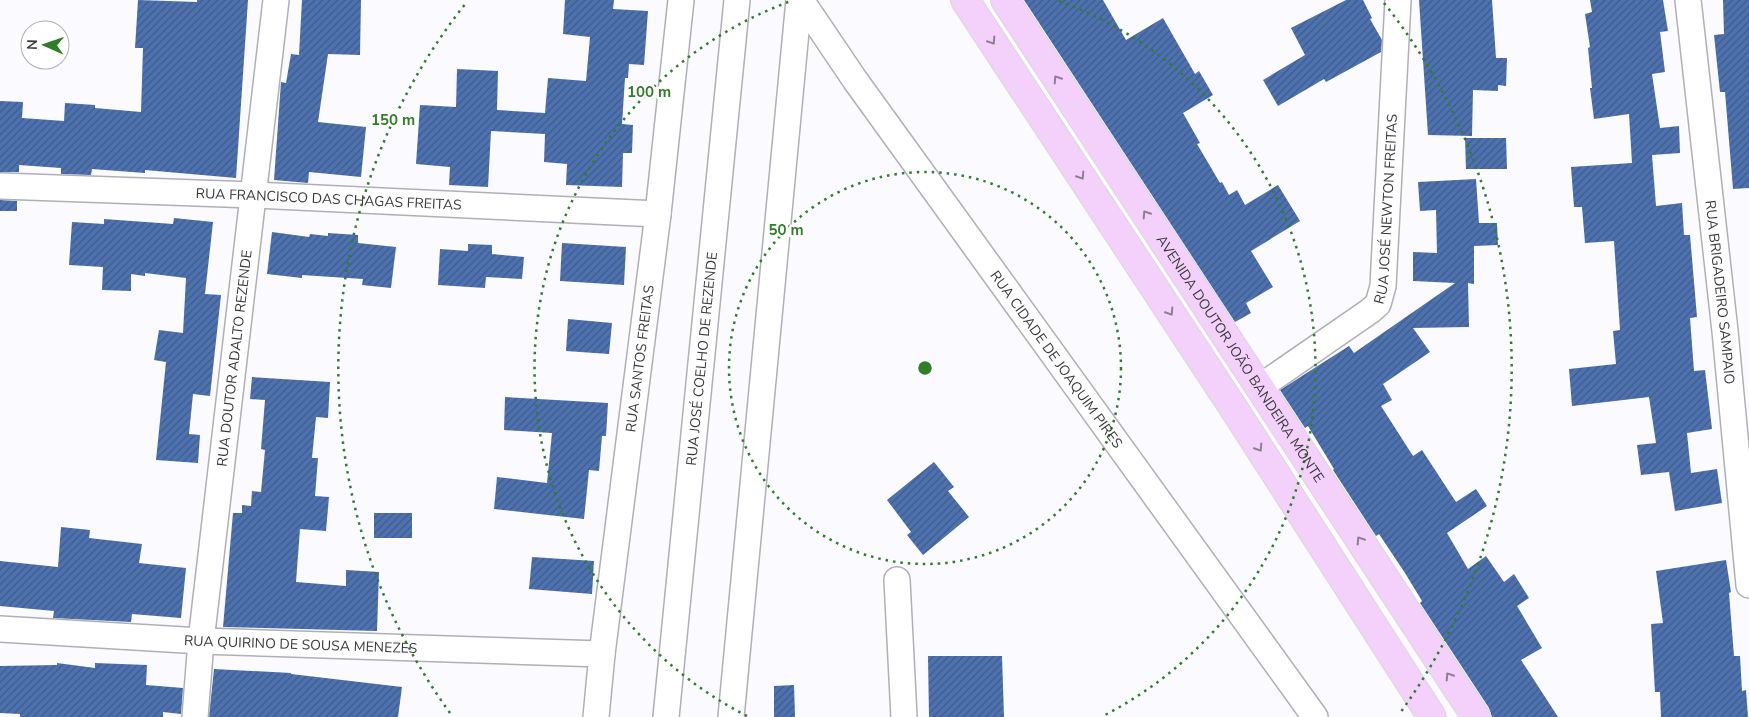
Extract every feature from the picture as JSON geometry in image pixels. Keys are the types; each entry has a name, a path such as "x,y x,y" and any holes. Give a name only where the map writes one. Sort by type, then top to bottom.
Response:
{"main road":[{"path":"965,0 1234,409 1432,717"},
{"name":"AVENIDA DOUTOR JOÃO BANDEIRA MONTE","path":"1005,0 1476,717"}],"street":[{"name":"RUA DOUTOR ADALTO REZENDE","path":"195,717 200,641 276,0"},
{"name":"RUA SANTOS FREITAS","path":"596,717 602,654 658,214 681,0"},
{"name":"RUA JOSÉ COELHO DE REZENDE","path":"666,717 737,0"},
{"path":"731,717 800,0"},
{"name":"RUA CIDADE DE JOAQUIM PIRES","path":"800,0 855,80 1315,717"},
{"name":"RUA JOSÉ NEWTON FREITAS","path":"1260,387 1378,304 1383,286 1398,0"},
{"name":"RUA BRIGADEIRO SAMPAIO","path":"1688,0 1724,321 1749,585"},
{"name":"RUA FRANCISCO DAS CHAGAS FREITAS","path":"0,186 253,195 658,214"},
{"path":"897,580 904,717"},
{"name":"RUA QUIRINO DE SOUSA MENEZES","path":"0,629 200,641 602,654"}],"building":[{"path":"138,0 197,2 197,0 248,0 236,178 145,170 145,173 92,169 91,175 61,174 61,168 19,165 19,172 0,172 0,101 23,102 22,118 64,121 65,103 95,105 95,108 141,112 143,48 135,48"},
{"path":"302,0 361,0 360,55 328,54 318,122 366,127 361,177 309,172 308,183 274,180 281,82 286,83 291,54 299,55"},
{"path":"565,0 614,0 613,9 648,11 644,65 629,64 628,78 625,78 622,124 633,125 632,153 623,153 622,187 566,185 567,164 544,162 545,134 491,131 488,187 449,185 450,167 416,164 420,105 456,107 457,69 498,71 497,110 545,113 548,78 586,81 590,37 563,34"},
{"path":"1024,0 1103,0 1126,40 1163,18 1195,74 1199,71 1213,95 1183,113 1200,143 1197,144 1220,183 1222,182 1229,195 1237,190 1245,205 1278,185 1300,221 1251,251 1273,287 1246,303 1251,313 1235,322"},
{"path":"1346,0 1363,0 1372,18 1370,19 1382,40 1381,52 1326,82 1324,79 1278,106 1263,80 1305,55 1291,28"},
{"path":"1419,0 1492,0 1496,58 1507,58 1506,86 1498,85 1498,91 1473,90 1472,136 1428,135"},
{"path":"1590,0 1663,0 1668,31 1660,32 1665,72 1652,74 1660,128 1679,126 1680,153 1652,155 1656,206 1682,203 1684,235 1690,235 1697,317 1690,318 1694,371 1705,370 1712,429 1687,433 1691,473 1717,469 1722,503 1675,511 1669,472 1641,475 1637,445 1656,443 1649,397 1572,406 1569,369 1616,364 1613,331 1620,330 1614,241 1585,243 1582,207 1574,207 1571,167 1632,163 1629,114 1594,119 1590,88 1592,88 1588,48 1590,47 1585,14 1592,12"},
{"path":"1723,0 1749,0 1749,188 1733,189 1725,92 1720,92 1714,35 1724,34"},
{"path":"1465,138 1506,138 1507,169 1466,169"},
{"path":"1476,179 1479,223 1497,223 1498,245 1474,246 1474,284 1468,283 1469,327 1413,328 1430,352 1383,384 1392,400 1381,406 1413,456 1422,450 1456,502 1476,489 1487,506 1447,533 1468,569 1486,556 1504,582 1514,574 1529,598 1517,606 1542,648 1521,660 1558,717 1492,717 1489,708 1420,603 1422,601 1405,573 1379,534 1376,536 1333,470 1308,426 1305,428 1280,390 1349,346 1354,353 1455,283 1413,281 1413,252 1437,253 1436,210 1420,211 1418,182"},
{"path":"0,200 17,201 17,211 0,211"},
{"path":"174,218 213,222 205,294 221,295 210,396 193,394 189,434 200,435 198,463 156,460 166,362 154,360 159,330 183,333 186,278 145,273 145,276 131,274 131,291 102,290 103,267 69,265 72,222 104,224 104,219 173,224"},
{"path":"272,232 309,237 310,234 328,236 328,233 358,235 358,243 396,247 391,288 362,285 363,279 302,275 302,278 267,274"},
{"path":"562,243 626,247 624,285 560,281"},
{"path":"468,244 492,245 492,254 524,257 522,279 486,277 485,288 438,285 440,249 468,251"},
{"path":"568,319 612,323 609,354 566,351"},
{"path":"252,377 330,382 328,418 316,417 312,458 318,458 315,496 329,497 326,531 300,529 296,582 346,586 346,570 379,572 377,631 223,627 233,513 242,513 242,505 251,506 252,491 261,492 265,450 261,449 265,400 250,399"},
{"path":"505,397 608,403 606,436 602,436 599,471 589,470 584,519 494,509 497,477 547,483 552,433 504,430"},
{"path":"934,462 954,487 948,491 969,517 923,555 907,535 911,532 887,500"},
{"path":"374,513 412,513 412,538 374,538"},
{"path":"61,527 90,530 89,538 142,544 139,563 186,568 181,618 132,614 131,622 53,618 54,611 0,606 0,561 58,567"},
{"path":"532,557 594,561 592,594 529,589"},
{"path":"1726,560 1731,592 1729,593 1734,656 1740,656 1742,691 1746,690 1748,717 1661,717 1660,692 1655,692 1651,624 1663,623 1656,571"},
{"path":"928,656 1002,656 1004,717 929,717"},
{"path":"57,663 95,668 95,663 147,665 146,685 183,688 181,714 163,712 163,717 20,717 20,714 0,713 0,666 57,665"},
{"path":"214,669 291,673 402,687 398,717 209,717"},
{"path":"794,685 795,717 774,717 774,686"}]}
